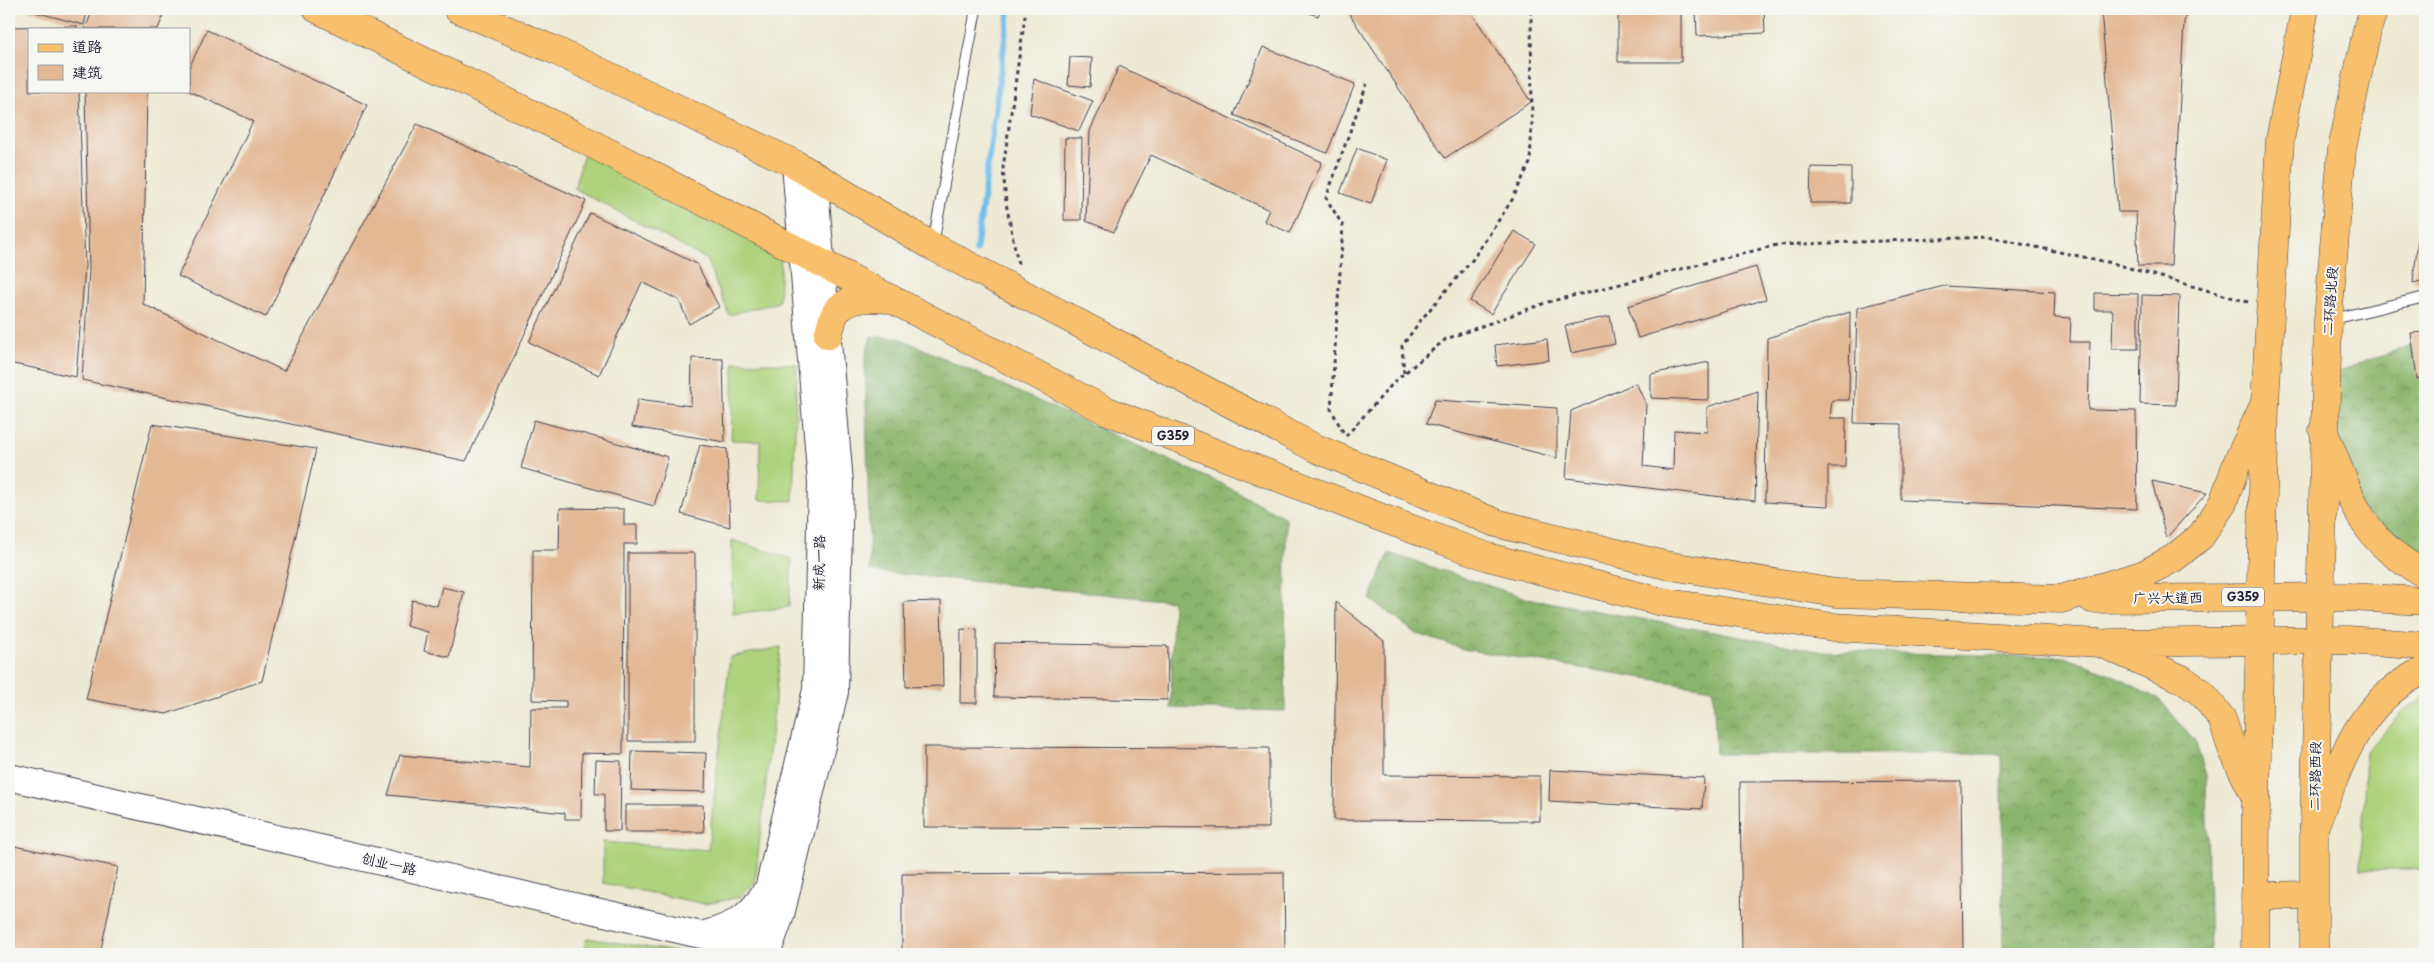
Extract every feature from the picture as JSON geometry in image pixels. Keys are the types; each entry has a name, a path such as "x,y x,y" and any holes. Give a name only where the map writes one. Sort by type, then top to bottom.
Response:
{"main road":[{"name":"G359","path":"317,9 580,138 1105,410 1488,557 1662,602 1833,627 2100,643 2318,640 2425,646"},
{"name":"G359","path":"458,9 554,50 804,170 932,246 1315,448 1338,446 1496,523 1665,565 1836,593 2061,599"},
{"path":"2255,954 2256,798 2265,403 2272,308 2280,140 2305,9"},
{"name":"二环路北段","path":"2320,597 2323,430 2328,320 2342,149 2374,9"},
{"path":"828,335 836,312 850,301 863,298 890,299"},
{"path":"2061,599 2142,575 2174,558 2201,536 2223,504 2237,463 2265,403"},
{"path":"2323,430 2355,509 2376,538 2399,560 2425,574"},
{"name":"广兴大道西","path":"2061,599 2320,597 2425,601"},
{"name":"二环路西段","path":"2314,954 2314,827 2320,597"},
{"path":"2100,643 2182,679 2203,694 2222,719 2232,749 2256,798"},
{"path":"2314,827 2363,720 2377,702 2396,686 2425,670"},
{"path":"2255,896 2314,895"}],"street":[{"name":"新成一路","path":"758,952 769,884 816,690 821,483 812,259 804,170"},
{"name":"新成一路","path":"758,952 781,915 835,692 840,483 828,335 812,259"},
{"name":"创业一路","path":"9,777 709,945 758,952"},
{"path":"709,945 728,928 746,917 758,903 769,884"}],"lane":[{"path":"932,246 976,9"},
{"path":"2328,320 2425,297"}],"path":[{"path":"1024,294 1006,203 1003,168 1026,9"},
{"path":"1404,373 1402,346 1420,320 1473,259 1512,200 1530,163 1531,9"},
{"path":"1338,446 1331,409 1343,226 1326,198 1368,84"},
{"path":"1338,446 1404,373 1446,339 1548,302 1778,245 1988,236 2112,263 2272,308"}],"green space":[{"path":"585,150 781,254 779,302 729,315 706,259 574,188"},
{"path":"871,336 899,338 1222,484 1286,518 1285,711 1171,708 1173,601 870,571 865,358"},
{"path":"2425,340 2425,565 2343,493 2330,374"},
{"path":"734,362 797,364 793,501 759,500 760,441 731,440"},
{"path":"732,540 792,559 789,607 733,614"},
{"path":"1389,553 1526,598 1818,651 2065,657 2113,675 2160,700 2195,741 2206,775 2210,954 2003,954 2002,754 1716,754 1713,689 1463,649 1415,633 1370,599"},
{"path":"781,647 755,882 740,897 705,904 603,883 603,842 708,850 730,657"},
{"path":"2425,696 2425,869 2361,869 2366,751 2404,710"},
{"path":"587,938 685,953 687,954 583,954"}],"building":[{"path":"24,9 88,9 84,25"},
{"path":"93,9 166,9 158,28 85,28"},
{"path":"1298,9 1321,9 1318,16"},
{"path":"1346,9 1469,9 1531,102 1445,158"},
{"path":"1618,9 1681,9 1681,62 1618,62"},
{"path":"1696,9 1764,9 1765,33 1697,36"},
{"path":"2101,9 2188,9 2184,22 2171,266 2138,266 2136,212 2118,212"},
{"path":"77,26 77,28 28,28 28,92 79,92 85,267 76,377 9,363 9,27"},
{"path":"207,30 367,105 266,317 178,276 253,121 190,91 190,66"},
{"path":"1263,47 1355,84 1327,153 1234,115"},
{"path":"1070,57 1092,58 1090,87 1068,85"},
{"path":"1119,66 1322,162 1290,233 1264,221 1269,210 1151,155 1114,232 1086,221 1090,131"},
{"path":"1034,79 1093,101 1079,131 1030,114"},
{"path":"85,92 147,92 143,304 284,371 417,124 586,201 466,461 82,380 89,270"},
{"path":"1065,138 1082,138 1081,220 1064,220"},
{"path":"1357,148 1387,160 1371,204 1340,193"},
{"path":"1811,167 1851,168 1851,203 1810,203"},
{"path":"2424,187 2425,280 2413,283"},
{"path":"590,213 697,264 719,307 689,324 679,300 642,282 599,375 529,342"},
{"path":"1514,231 1536,244 1491,314 1470,301"},
{"path":"1756,267 1766,299 1638,338 1628,306"},
{"path":"1944,286 2055,292 2054,317 2071,318 2070,342 2090,342 2088,410 2136,411 2137,509 1901,500 1901,424 1854,423 1857,308"},
{"path":"2095,293 2138,294 2138,349 2112,349 2113,310 2095,310"},
{"path":"2142,295 2179,296 2176,405 2140,404"},
{"path":"1850,312 1849,400 1832,400 1830,418 1846,418 1845,467 1828,467 1828,506 1765,502 1767,338"},
{"path":"1610,316 1615,344 1571,353 1565,326"},
{"path":"2425,332 2425,377 2417,379 2411,333"},
{"path":"1547,339 1549,360 1497,366 1495,345"},
{"path":"692,358 723,359 725,442 632,427 638,399 691,406"},
{"path":"1709,362 1709,400 1651,398 1651,374"},
{"path":"1636,383 1646,404 1643,466 1673,470 1674,430 1707,432 1707,407 1758,391 1755,501 1566,478 1571,411"},
{"path":"1435,400 1557,408 1557,458 1426,424"},
{"path":"534,420 668,457 654,506 521,468"},
{"path":"152,424 316,449 262,681 166,714 86,699"},
{"path":"700,445 727,449 730,527 681,514"},
{"path":"2152,481 2207,493 2166,538"},
{"path":"560,508 624,509 624,525 637,525 637,544 624,544 623,754 582,753 581,819 565,819 565,813 388,795 400,755 530,767 531,708 566,708 566,701 532,700 533,550 559,550"},
{"path":"628,553 695,553 695,741 628,741"},
{"path":"442,587 464,592 449,657 424,651 428,632 406,626 412,600 437,606"},
{"path":"941,601 943,686 906,687 904,602"},
{"path":"1336,602 1384,641 1384,775 1540,776 1540,821 1334,820"},
{"path":"961,629 977,630 977,703 960,703"},
{"path":"995,643 1168,646 1167,700 994,697"},
{"path":"924,747 1269,748 1269,828 924,827"},
{"path":"632,751 706,753 705,792 631,790"},
{"path":"596,760 621,761 620,831 604,831 604,794 595,794"},
{"path":"1550,770 1704,778 1702,809 1549,801"},
{"path":"1961,781 1963,954 1742,954 1740,782"},
{"path":"625,805 703,805 704,832 625,832"},
{"path":"9,845 118,867 100,954 9,954"},
{"path":"1284,872 1285,954 902,954 902,874"}],"waterway":[{"path":"976,251 1009,9"}]}
